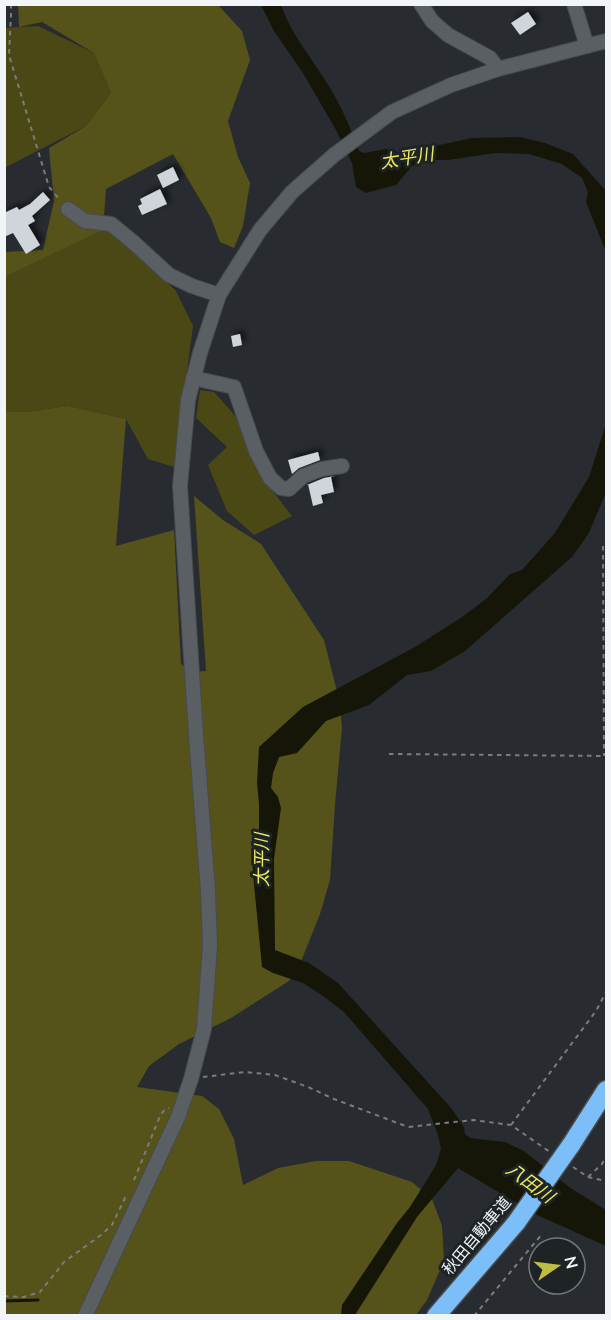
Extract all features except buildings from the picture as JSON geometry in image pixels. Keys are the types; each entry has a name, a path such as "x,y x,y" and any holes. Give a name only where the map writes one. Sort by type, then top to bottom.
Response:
{"highway":[{"name":"秋田自動車道","path":"435,1316 516,1223 571,1145 606,1090"}],"street":[{"path":"421,4 432,21 448,35 489,58 498,69"},
{"path":"574,4 586,46"},
{"path":"86,1316 180,1111 204,1029 210,946 208,891 180,486 188,400 219,295 260,230 292,192 333,154 392,112 452,85 498,69 606,41"},
{"path":"68,208 85,221 111,224 169,275 219,295"},
{"path":"193,378 234,387 256,451 270,478 281,488 289,489 303,476 312,472 342,466"}],"path":[{"path":"10,4 9,55 49,187 68,208"},
{"path":"388,754 605,756 603,546"},
{"path":"191,1079 245,1072 275,1075 408,1127 473,1120 511,1125 596,1011 606,992"},
{"path":"131,1186 160,1116 165,1109 173,1108 180,1111"},
{"path":"606,1156 602,1164 588,1177 606,1181"},
{"path":"4,1296 24,1297 40,1292 64,1262 112,1225 126,1196"},
{"path":"474,1316 542,1234"}],"shaded area":[{"path":"18,5 218,5 242,31 250,60 228,121 238,157 250,183 243,226 234,248 220,242 211,218 173,154 106,189 103,230 5,277 4,251 43,250 54,201 49,148 86,126 111,93 94,53 42,22 19,27"},
{"path":"38,26 94,53 111,93 86,126 6,167 4,164 4,28"},
{"path":"109,227 176,291 193,326 174,467 148,459 126,419 68,406 26,412 5,411 5,277"},
{"path":"200,390 214,392 238,419 260,475 292,516 254,535 227,511 208,465 227,447 196,418"},
{"path":"68,406 126,419 116,546 174,530 181,664 192,672 206,671 194,496 223,520 261,544 324,640 340,703 342,727 330,880 320,914 300,964 289,981 231,1018 179,1044 149,1066 137,1087 202,1096 219,1109 234,1139 243,1185 278,1168 316,1161 349,1161 412,1182 432,1199 442,1226 444,1261 427,1300 416,1315 5,1315 4,411 26,412"}],"water":[{"name":"太平川","path":"261,5 281,5 295,34 335,97 359,151 364,153 386,149 402,153 472,138 520,137 545,143 573,154 606,191 606,252 586,202 588,192 582,178 562,164 529,154 496,153 448,160 428,160 412,166 396,185 366,193 356,187 352,163 336,130 303,73 274,31"},
{"path":"606,424 606,492 589,533 572,557 465,651 431,671 407,675 369,705 326,721 297,753 279,757 273,773 271,788 278,797 281,808 274,859 275,950 309,963 338,983 452,1109 464,1127 465,1134 470,1138 505,1142 524,1151 569,1187 606,1210 606,1246 535,1214 458,1168 417,1217 355,1315 341,1315 342,1305 410,1207 436,1165 441,1149 428,1109 344,1012 303,983 262,967 252,841 259,829 257,783 259,747 303,707 415,647 486,599 510,574 522,570 555,533 589,477"}],"waterway":[{"path":"4,1301 38,1300"}],"water label":[{"name":"八田川","path":"530,1183"}]}
